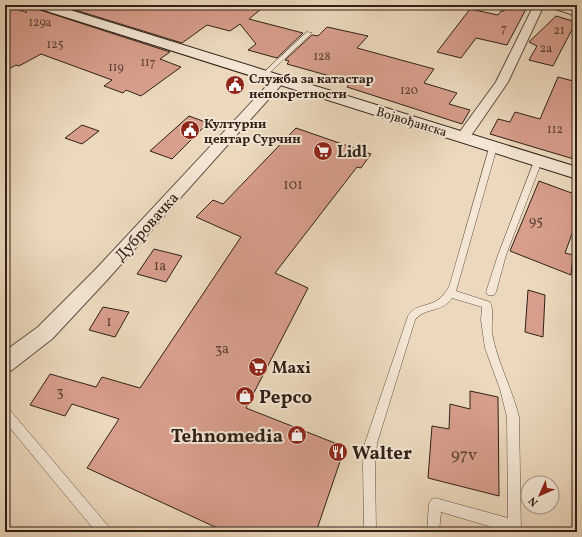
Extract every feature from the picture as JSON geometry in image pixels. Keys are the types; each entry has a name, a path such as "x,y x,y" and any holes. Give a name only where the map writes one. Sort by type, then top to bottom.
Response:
{"main road":[{"name":"Војвођанска","path":"41,5 577,173"}],"street":[{"path":"463,137 502,82 539,5"},
{"path":"553,5 577,13"},
{"name":"Дубровачка","path":"5,363 46,333 101,275 272,78"}],"lane":[{"path":"272,78 309,33"},
{"path":"370,532 369,464 371,443 411,319 419,310 443,302 450,294 456,280 493,147"},
{"path":"491,292 502,255 538,161"},
{"path":"433,532 435,504 514,529 511,403 488,341 485,326 487,305 450,294"},
{"path":"5,413 104,532"}],"building":[{"path":"16,5 34,5 37,9 170,52 160,59 181,67 141,96 126,90 123,93 104,86 112,80 41,54 19,66 16,65 5,71 5,10"},
{"path":"59,5 266,5 249,19 303,33 277,58 248,50 256,44 240,24 230,31 207,25 182,43"},
{"path":"508,5 526,9 507,45 476,38 461,58 437,52 470,9 498,15 501,11 504,11"},
{"path":"556,16 576,22 553,66 529,60 537,46 529,42"},
{"path":"327,27 368,36 357,48 434,69 424,83 457,93 449,104 470,110 462,124 347,87 351,82 287,64 289,61 285,60 312,35 318,36"},
{"path":"558,77 577,82 577,160 490,134 498,119 510,122 515,112 540,119"},
{"path":"189,116 208,123 172,159 150,151"},
{"path":"82,125 99,131 82,144 65,138"},
{"path":"296,128 371,154 361,168 357,167 275,273 308,288 246,408 345,447 316,532 226,532 87,468 119,419 72,404 65,416 30,405 50,374 96,387 102,377 140,388 241,237 196,217 213,200 223,204"},
{"path":"539,181 577,195 577,220 565,253 573,255 571,275 510,251"},
{"path":"154,249 182,256 166,282 137,274"},
{"path":"528,290 545,295 543,337 525,332"},
{"path":"103,307 129,312 115,337 89,330"},
{"path":"470,391 498,397 499,496 428,478 432,426 449,429 450,404 470,409"}],"place":[{"name":"Служба за катастар непокретности","path":"235,85"},
{"name":"Културни центар Сурчин","path":"190,130"},
{"name":"Lidl","path":"323,151"},
{"name":"Maxi","path":"258,367"},
{"name":"Pepco","path":"245,396"},
{"name":"Tehnomedia","path":"297,435"},
{"name":"Walter","path":"338,452"}]}
